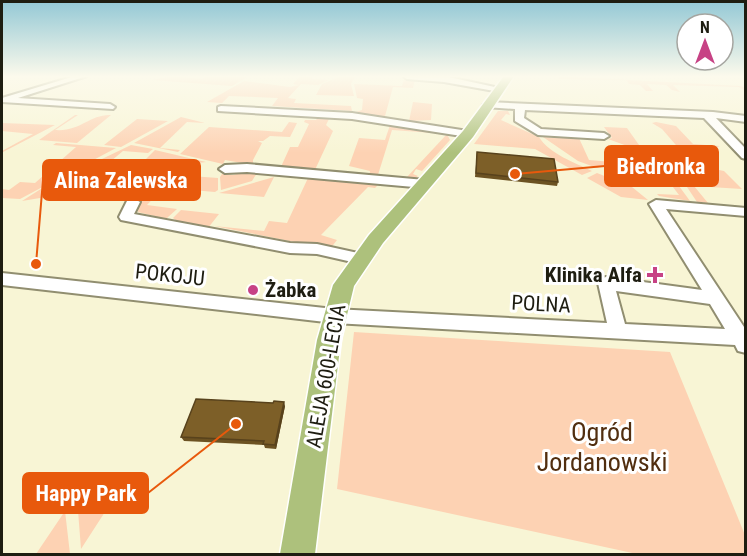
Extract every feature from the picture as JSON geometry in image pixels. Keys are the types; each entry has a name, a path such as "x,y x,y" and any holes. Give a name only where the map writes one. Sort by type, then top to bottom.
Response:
{"main road":[{"name":"ALEJA 600-LECIA","path":"297,555 334,316 344,285 361,259 468,134 491,102"}],"street":[{"path":"32,102 110,107"},
{"path":"489,105 707,115 746,119"},
{"path":"520,106 519,119 538,132 604,136"},
{"path":"221,109 352,116 468,134"},
{"path":"707,115 746,156"},
{"path":"225,169 247,168 425,184"},
{"path":"133,202 126,217 290,248 317,249 361,259"},
{"path":"744,341 656,204 746,212"},
{"name":"POKOJU","path":"2,279 334,316"},
{"path":"618,331 606,283 717,300"},
{"name":"POLNA","path":"334,316 618,331 744,341"}],"green space":[{"path":"275,102 295,102 351,106 352,111 272,106"},
{"path":"363,102 389,102 385,116 390,118 355,115 356,112 362,110"},
{"path":"413,102 432,104 431,120 409,121"},
{"path":"498,111 508,111 510,115 506,114 501,120 539,137 556,153 592,171 582,175 535,149 474,144"},
{"path":"78,115 55,130 64,130 97,117 111,115 77,143 39,140"},
{"path":"319,116 330,117 326,125 333,131 314,172 280,169 290,147 298,147 309,124 304,122 305,120 316,120"},
{"path":"181,117 205,123 187,122 160,148 180,150 178,152 134,143"},
{"path":"137,119 168,121 121,147 104,145"},
{"path":"289,122 297,123 290,137 270,136 263,141 258,141 262,143 253,160 253,165 225,160 223,164 180,154 209,127 282,132"},
{"path":"2,123 55,125 3,152 33,134 2,131"},
{"path":"652,123 676,126 693,144 720,146 699,154 682,152 662,129"},
{"path":"390,125 447,134 392,130 377,178 369,177 370,171 349,166 359,138 385,140"},
{"path":"604,127 627,128 644,152 608,139 612,138"},
{"path":"447,134 450,140 422,171 416,169 413,174 418,176 413,180 398,180 395,176 407,177"},
{"path":"560,135 578,136 589,160 612,162 597,168 578,161 543,137 560,138"},
{"path":"56,143 116,148 20,199 2,198 2,189 9,190 20,182 35,183 76,147 53,145"},
{"path":"131,145 153,149 148,153 123,151 98,172 109,174 100,181 178,187 52,183"},
{"path":"155,150 206,162 184,170 137,168"},
{"path":"633,156 657,156 690,201 659,196 657,194 679,195 657,166 624,165 622,161"},
{"path":"686,156 706,156 742,189 694,186 708,203 697,202 669,160 689,161"},
{"path":"245,172 257,173 252,181 221,190 220,177 222,174 233,175"},
{"path":"597,173 632,187 648,200 621,197 587,178"},
{"path":"191,176 218,178 218,190 215,192 180,189"},
{"path":"274,177 264,197 219,193"},
{"path":"308,178 379,184 375,188 368,187 321,235 337,240 330,249 214,226 264,231 269,221 287,223"},
{"path":"47,185 84,187 73,195 64,194 22,201"},
{"path":"108,188 161,190 147,205 177,209 167,218 152,218 154,216 138,212 139,202 149,191 125,189 116,198 98,197"},
{"path":"181,210 219,214 208,228 178,222 173,218"},
{"name":"Ogród Jordanowski","path":"354,332 670,352 745,535 745,554 637,554 337,489"},
{"path":"76,485 114,498 81,549"},
{"path":"65,511 70,554 36,554"}],"building":[{"path":"477,152 554,159 558,182 476,173"},
{"path":"196,399 284,402 275,445 263,444 264,441 181,437"}],"place":[{"name":"Biedronka","path":"515,174"},
{"name":"Alina Zalewska","path":"36,264"},
{"name":"Klinika Alfa","path":"655,275"},
{"name":"Żabka","path":"253,290"},
{"name":"Happy Park","path":"236,424"}]}
